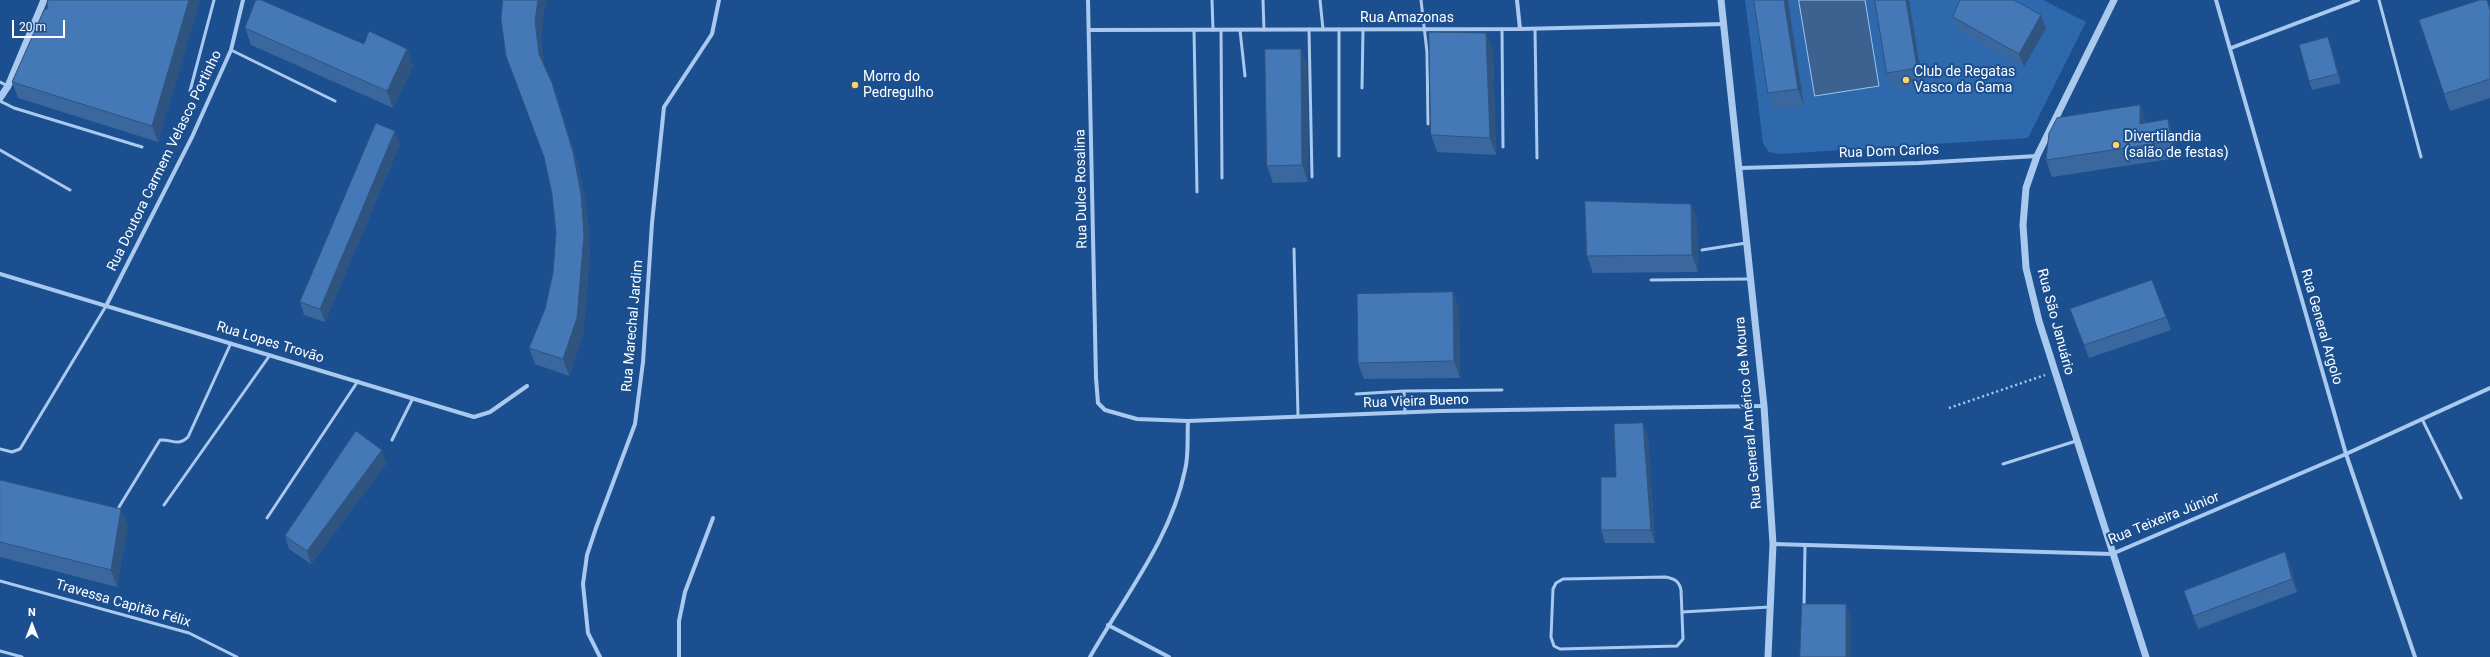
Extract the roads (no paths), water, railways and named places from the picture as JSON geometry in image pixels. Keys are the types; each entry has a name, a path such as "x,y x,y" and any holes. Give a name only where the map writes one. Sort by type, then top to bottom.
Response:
{"street":[{"path":"0,98 8,86 39,18 44,0"},
{"name":"Rua Doutora Carmem Velasco Portinho","path":"106,306 192,137 231,50 243,0"},
{"name":"Rua Marechal Jardim","path":"600,657 588,632 583,584 587,555 635,424 643,362 652,223 664,107 712,34 719,0"},
{"name":"Rua Dulce Rosalina","path":"1088,0 1090,30 1096,378"},
{"path":"1517,0 1520,29"},
{"name":"Rua General Américo de Moura","path":"1721,0 1725,24 1764,406 1773,544 1768,657"},
{"name":"Rua São Januário","path":"2114,0 2038,156 2026,188 2023,225 2026,268 2055,372 2146,657"},
{"name":"Rua General Argolo","path":"2216,0 2231,48 2346,454 2415,657"},
{"path":"2231,48 2358,0"},
{"name":"Rua Amazonas","path":"1090,30 1535,29 1725,24"},
{"name":"Rua Dom Carlos","path":"1740,168 1919,163 2038,156"},
{"name":"Rua Lopes Trovão","path":"0,274 358,381 474,418 490,412 526,386"},
{"name":"Rua Vieira Bueno","path":"1096,378 1098,403 1105,410 1137,419 1188,421 1405,412 1764,406"},
{"name":"Rua Teixeira Júnior","path":"1773,544 2112,554 2346,454 2490,388"},
{"path":"1090,657 1108,625 1145,567 1169,520 1186,470 1188,421"},
{"path":"679,657 679,621 685,592 713,518"},
{"path":"1108,625 1169,657"}],"lane":[{"path":"190,91 214,0"},
{"path":"1212,0 1213,30"},
{"path":"1263,0 1264,30"},
{"path":"1320,0 1323,29"},
{"path":"1421,0 1425,29 1428,124"},
{"path":"2379,0 2421,157"},
{"path":"1309,29 1312,177"},
{"path":"1339,29 1339,156"},
{"path":"1362,88 1363,29"},
{"path":"1502,29 1503,147"},
{"path":"1535,29 1536,158"},
{"path":"1194,30 1197,192"},
{"path":"1221,30 1222,178"},
{"path":"1240,30 1245,76"},
{"path":"231,50 335,101"},
{"path":"0,82 8,86"},
{"path":"0,101 14,108 142,147"},
{"path":"0,150 70,190"},
{"path":"1702,250 1748,243"},
{"path":"1294,249 1298,417"},
{"path":"1651,280 1751,280"},
{"path":"0,449 12,452 20,449 106,306"},
{"path":"119,507 160,440 177,443 182,442 188,437 231,343"},
{"path":"164,505 270,355"},
{"path":"267,518 358,381"},
{"path":"1356,394 1404,391 1502,390"},
{"path":"1404,391 1405,412"},
{"path":"392,440 413,398"},
{"path":"2422,419 2461,498"},
{"path":"2003,464 2076,441"},
{"path":"1804,615 1805,545"},
{"path":"1666,577 1675,579 1681,590 1682,612 1683,639 1677,646 1560,649 1554,646 1551,638 1553,589 1556,583 1564,579 1666,577"},
{"name":"Travessa Capitão Félix","path":"0,581 189,633 238,657"},
{"path":"1682,612 1770,607"},
{"path":"0,651 22,657"}],"place":[{"name":"Club de Regatas Vasco da Gama","path":"1906,80"},
{"name":"Morro do Pedregulho","path":"855,85"},
{"name":"Divertilandia (salão de festas)","path":"2116,145"}]}
